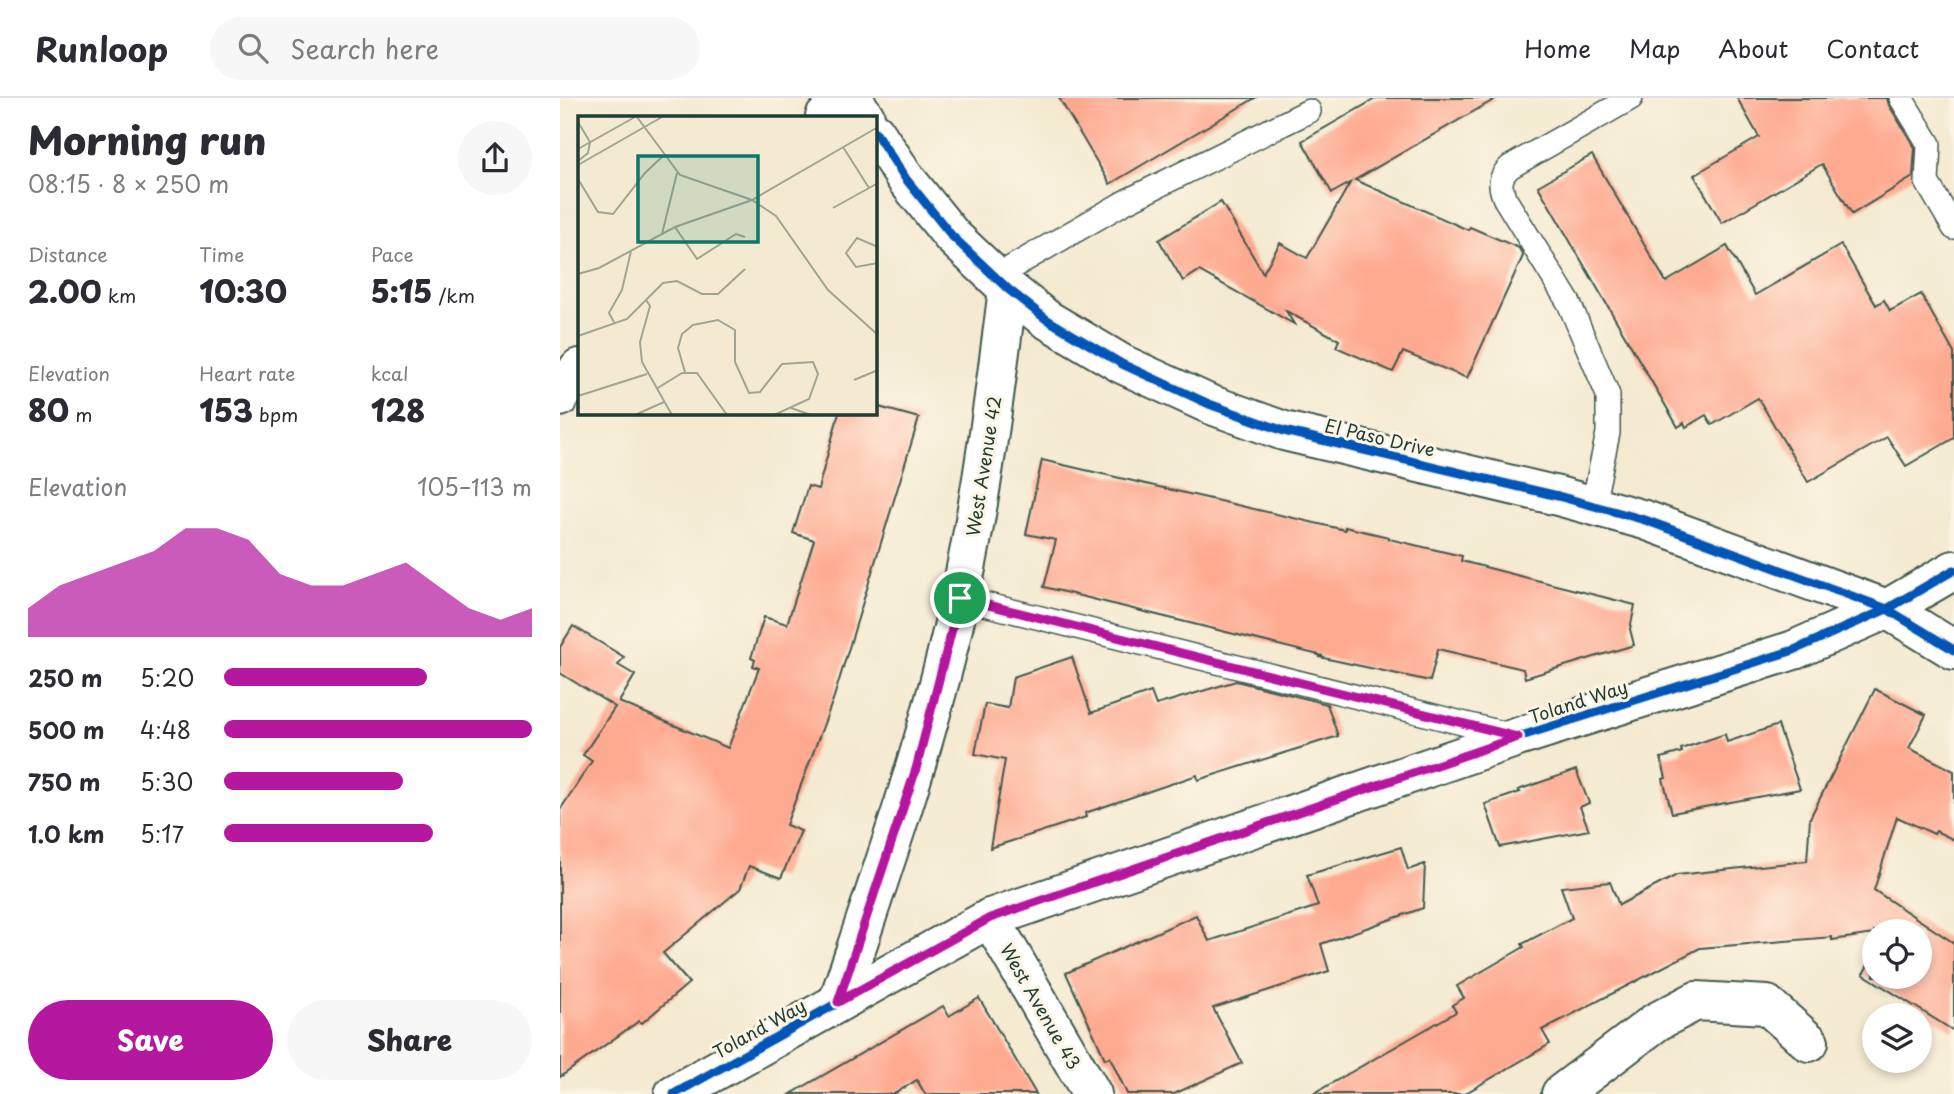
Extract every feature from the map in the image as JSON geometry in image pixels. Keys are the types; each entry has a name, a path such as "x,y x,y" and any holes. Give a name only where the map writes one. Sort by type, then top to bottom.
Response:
{"street":[{"path":"826,116 852,98 864,116"},
{"name":"El Paso Drive","path":"877,135 906,178 952,236 1002,283 1046,318 1122,364 1209,404 1284,431 1593,505 1645,520 1887,609 1954,650"},
{"name":"West Avenue 42","path":"838,1002 916,769 960,598 986,458 1002,283"},
{"path":"560,397 578,370"},
{"name":"Toland Way","path":"674,1094 990,918 1518,737 1794,650 1887,609 1954,570"},
{"name":"West Avenue 43","path":"990,918 1092,1094"},
{"path":"1561,1094 1656,1022 1696,1002 1767,1005 1808,1042"}],"lane":[{"path":"1593,505 1608,433 1608,395 1569,303 1505,199 1500,189 1500,180 1510,167 1631,98"},
{"path":"1901,98 1929,145 1927,182 1954,228"},
{"path":"1002,283 1125,202 1309,111"},
{"path":"960,598 1518,737"}],"building":[{"path":"1059,98 1255,98 1110,184"},
{"path":"1377,98 1497,98 1355,180 1468,230 1470,227 1519,248 1523,256 1467,378 1403,352 1393,372 1336,347 1339,340 1286,311 1294,324 1199,271 1183,281 1159,240 1221,202 1263,273 1280,243 1307,258 1350,183 1332,193 1302,141"},
{"path":"1737,98 1887,98 1915,148 1913,177 1852,214 1822,164 1722,223 1694,175 1759,137"},
{"path":"1592,155 1666,282 1727,246 1755,295 1841,245 1876,305 1884,300 1890,311 1921,294 1954,353 1954,438 1906,466 1887,437 1808,482 1758,398 1712,425 1706,415 1686,427 1684,423 1678,427 1538,186"},
{"path":"877,407 919,418 834,697 786,825 801,831 781,878 749,866 740,889 663,953 689,983 642,1023 639,1021 560,1077 560,810 592,761 583,755 615,707 560,673 560,647 573,626 624,657 618,665 635,675 619,702 728,748 759,668 753,666 755,660 751,658 764,617 787,624 814,540 793,533 808,486 818,489 838,415 877,415"},
{"path":"1042,460 1345,530 1345,527 1389,537 1462,556 1461,561 1635,605 1630,629 1634,645 1525,678 1523,669 1438,649 1430,681 1319,657 1323,656 1044,587 1056,540 1026,534"},
{"path":"1072,657 1091,713 1151,692 1156,705 1236,681 1327,704 1338,736 1198,780 1197,775 1085,813 1086,817 990,848 1005,760 975,754 985,704 1008,708 1013,677"},
{"path":"1875,689 1926,715 1909,748 1954,771 1954,840 1897,817 1874,890 1918,919 1862,919 1862,936 1832,940 1832,937 1700,948 1542,1030 1550,1044 1464,1094 1313,1094 1456,1012 1452,1005 1464,998 1457,986 1524,947 1522,944 1572,918 1561,887 1610,882 1619,905 1677,875 1807,861 1810,818"},
{"path":"1778,725 1800,789 1672,813 1663,779 1666,778 1661,758 1725,734 1727,742"},
{"path":"1576,770 1589,803 1580,807 1589,830 1500,847 1485,804"},
{"path":"1401,847 1408,870 1425,864 1423,908 1321,944 1329,971 1213,1008 1242,1063 1174,1094 1127,1094 1110,1057 1105,1059 1066,973 1196,915 1209,941 1318,906 1307,875"},
{"path":"1932,928 1954,943 1954,1031 1932,1017 1932,1003 1909,1003 1887,989 1932,989"},
{"path":"979,998 1036,1094 925,1094 917,1080 894,1094 791,1094 943,1006 949,1016"}],"cycle path":[{"path":"877,135 906,179 952,236 1008,289 1046,319 1122,364 1209,404 1284,431 1558,496 1645,520 1887,609 1954,650"},
{"path":"674,1094 990,918 1518,737 1794,650 1887,609 1954,570"}],"route":[{"path":"960,598 1518,737 990,918 838,1002 916,769 960,598"}]}
